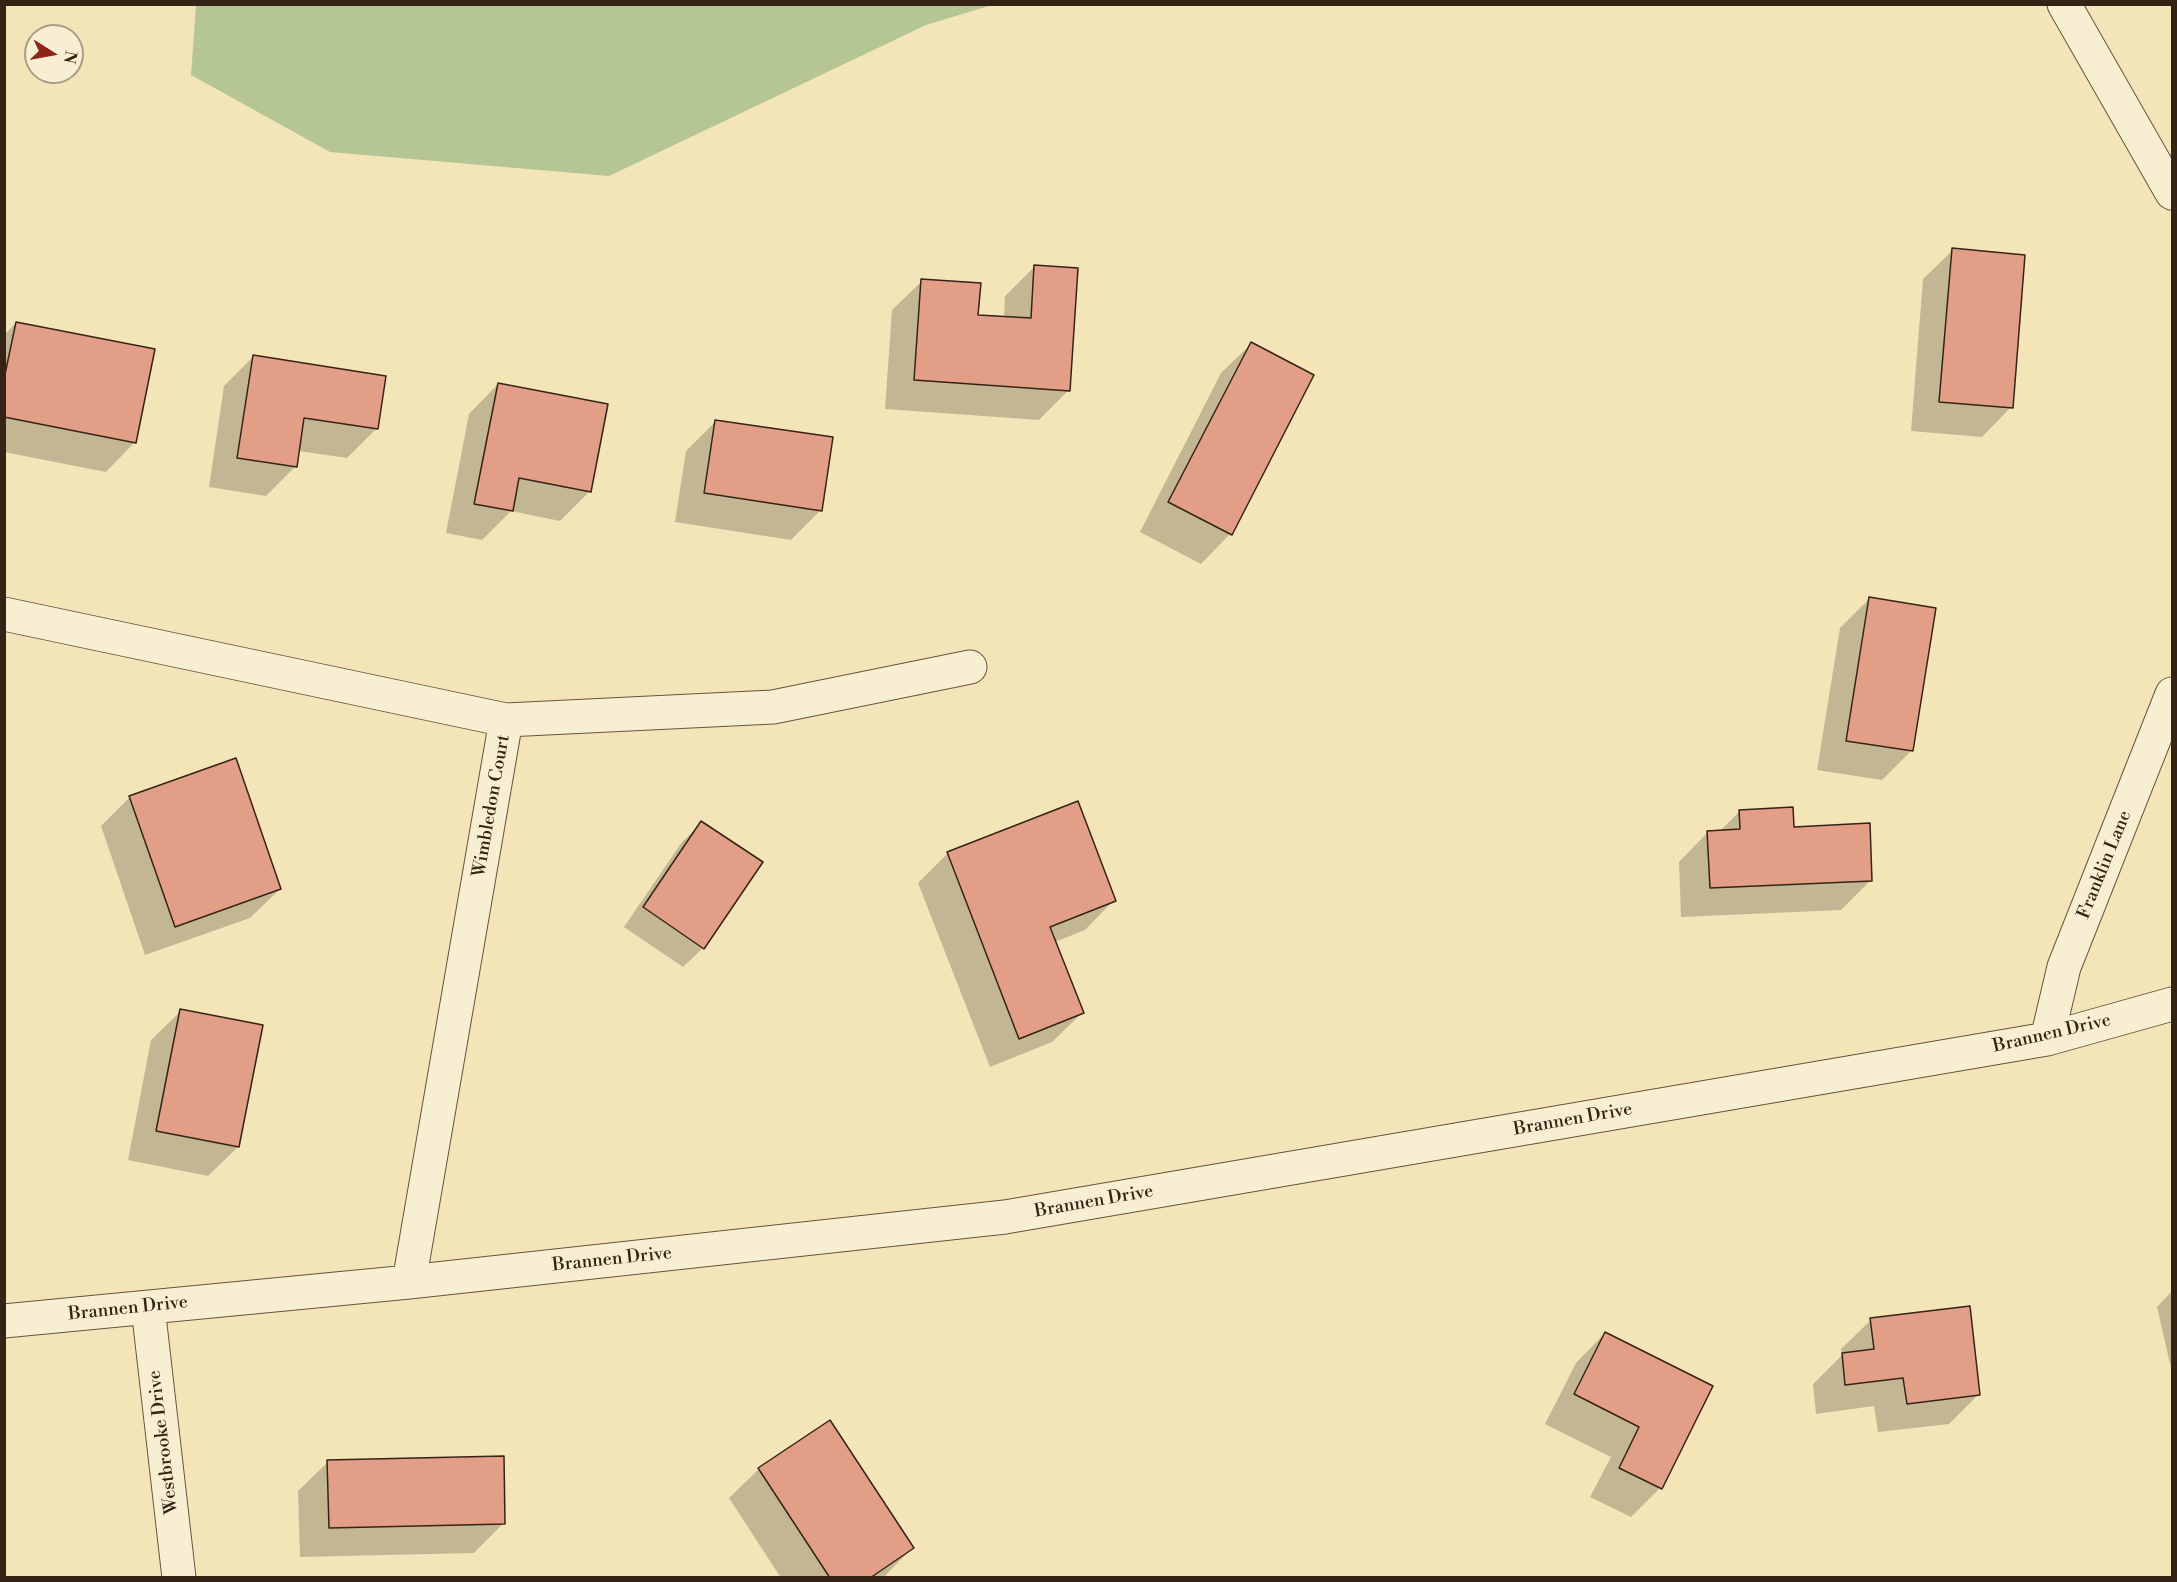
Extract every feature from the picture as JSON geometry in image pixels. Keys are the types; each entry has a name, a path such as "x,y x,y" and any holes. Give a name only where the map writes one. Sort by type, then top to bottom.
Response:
{"street":[{"path":"2064,4 2172,193"},
{"path":"4,614 506,720"},
{"name":"Wimbledon Court","path":"409,1282 506,720 773,707 970,667"},
{"name":"Franklin Lane","path":"2047,1039 2064,967 2172,694"},
{"name":"Brannen Drive","path":"4,1321 409,1282 1005,1217 2047,1039 2172,1004"},
{"name":"Westbrooke Drive","path":"148,1307 179,1578"}],"green space":[{"path":"196,4 992,5 926,25 609,176 330,152 191,75"}],"building":[{"path":"1952,248 2025,255 2013,408 1939,402"},
{"path":"1034,265 1078,268 1070,391 914,380 921,279 981,283 978,315 1031,318"},
{"path":"16,322 155,349 136,443 4,417 4,379"},
{"path":"1251,342 1314,375 1232,535 1168,502"},
{"path":"253,355 386,376 378,429 304,418 297,467 237,458"},
{"path":"498,383 608,404 591,492 519,478 513,511 474,504"},
{"path":"715,420 833,437 822,511 704,493"},
{"path":"1869,597 1936,608 1913,751 1846,741"},
{"path":"236,758 281,889 175,927 129,796"},
{"path":"1078,801 1116,901 1050,927 1084,1013 1019,1039 947,852"},
{"path":"1793,807 1794,827 1870,823 1872,881 1710,888 1707,831 1740,829 1739,810"},
{"path":"701,821 763,862 704,949 643,907"},
{"path":"180,1009 263,1025 239,1147 156,1131"},
{"path":"1970,1306 1980,1395 1907,1404 1903,1378 1845,1385 1842,1353 1874,1349 1870,1318"},
{"path":"1605,1332 1713,1386 1662,1489 1619,1468 1639,1427 1574,1394"},
{"path":"830,1420 914,1548 870,1578 830,1578 758,1468"},
{"path":"504,1456 505,1524 329,1528 327,1460"}]}
